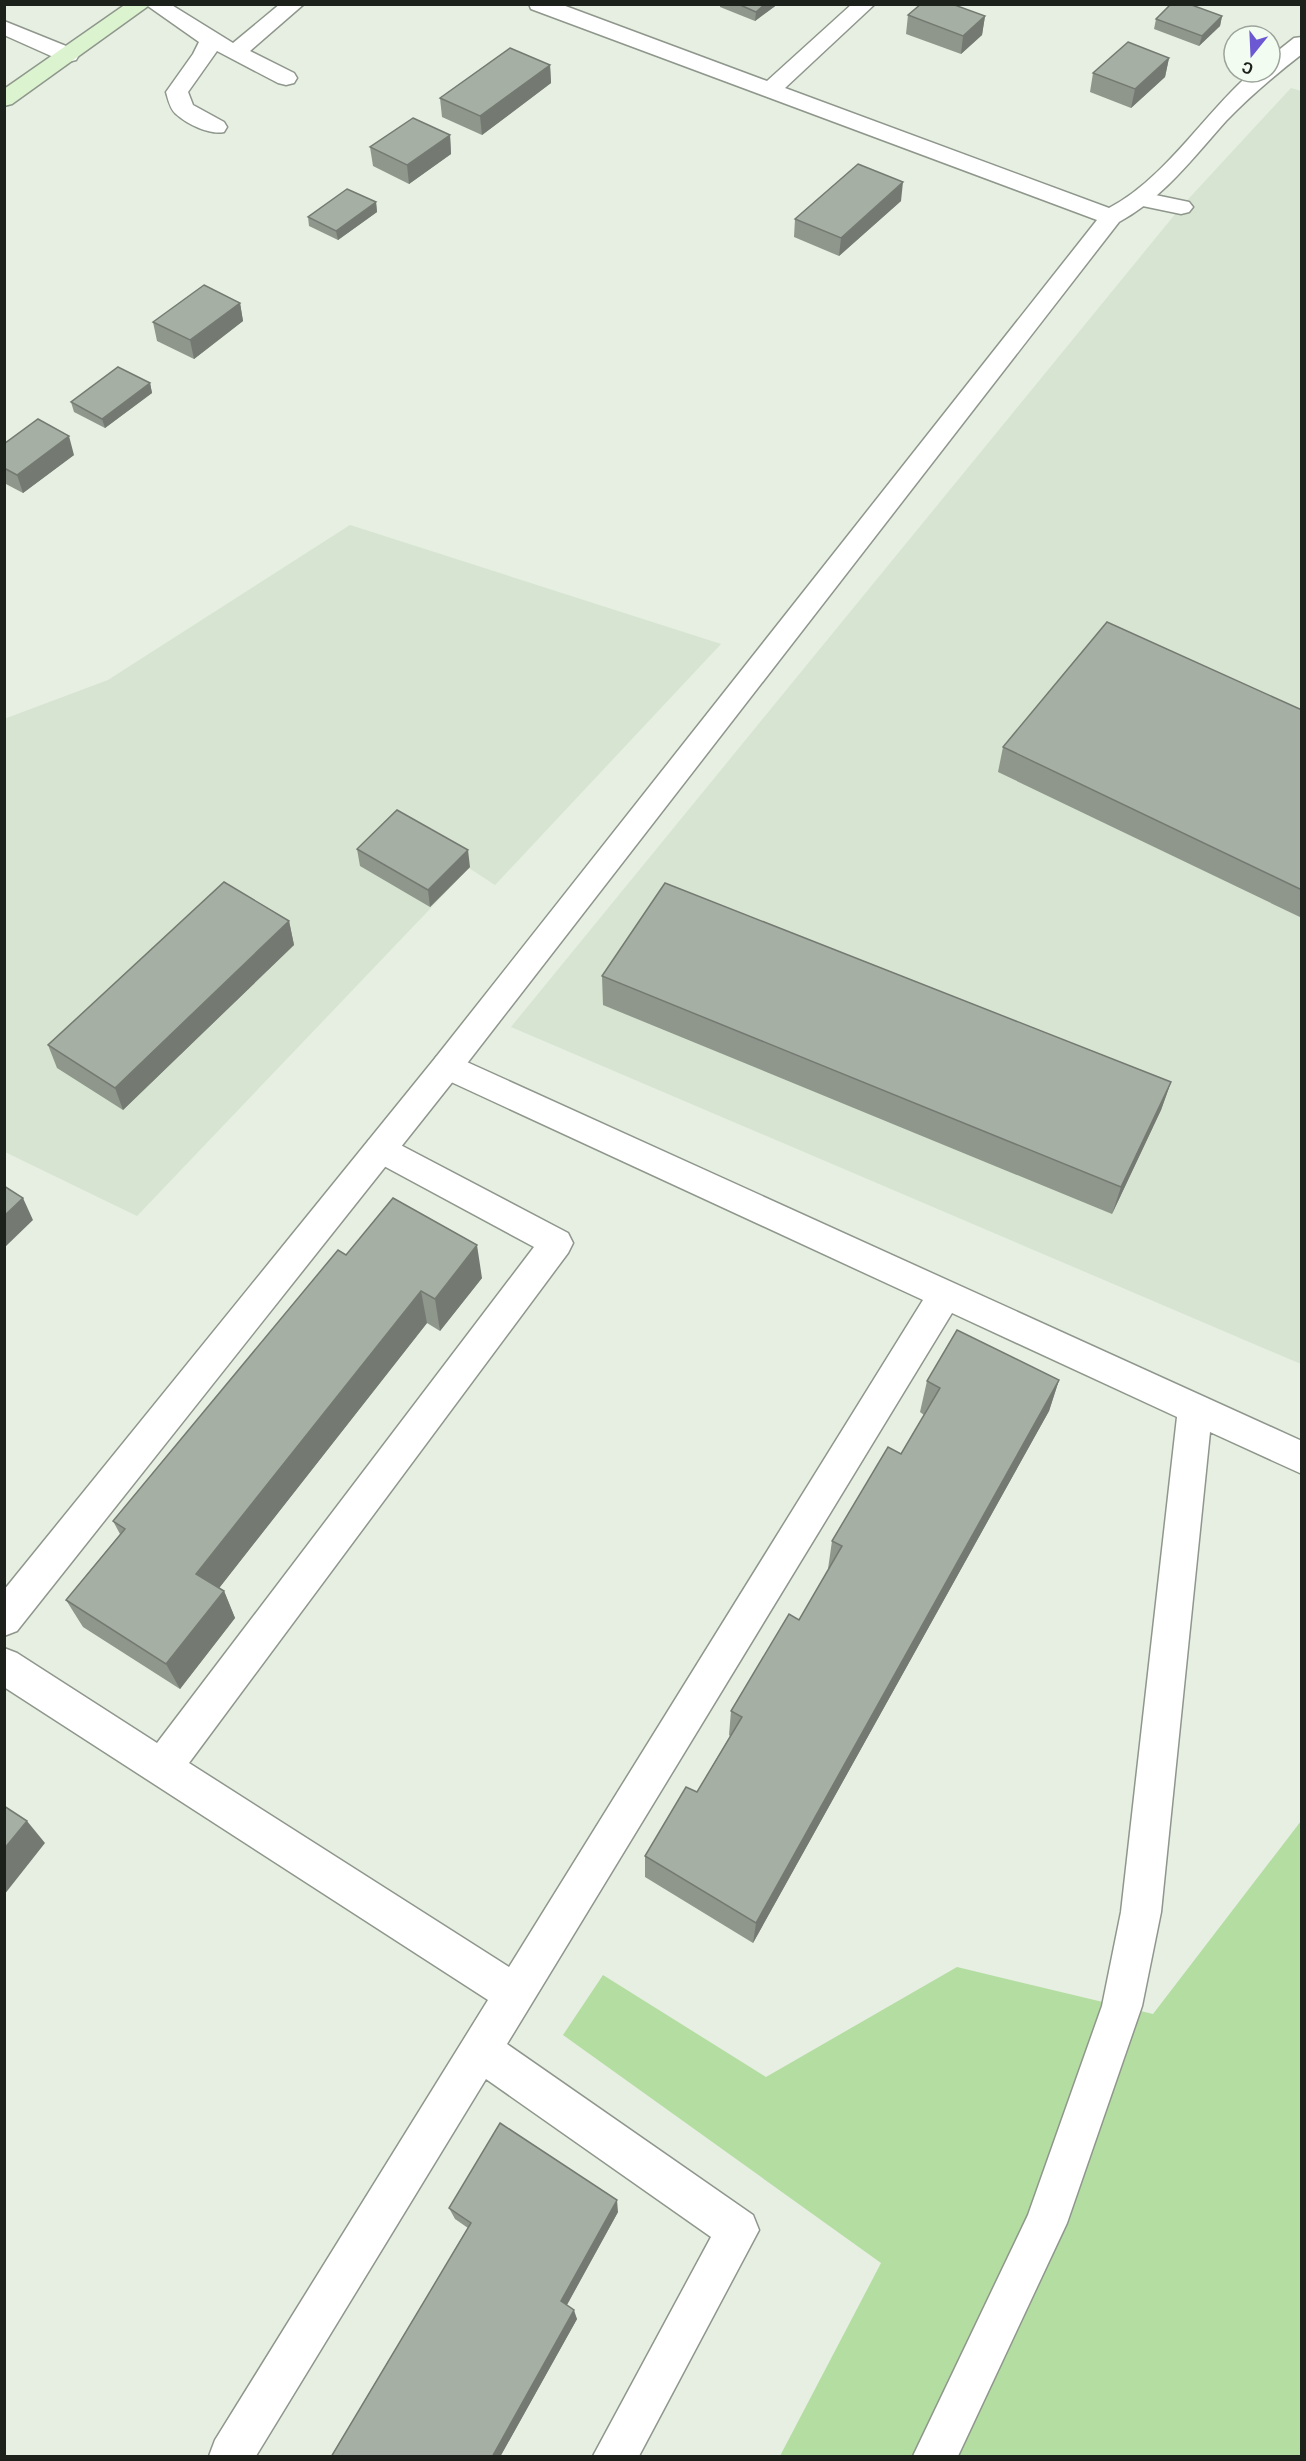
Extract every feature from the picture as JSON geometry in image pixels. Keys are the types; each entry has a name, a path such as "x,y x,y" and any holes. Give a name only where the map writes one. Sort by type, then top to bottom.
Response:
{"main road":[{"path":"4,99 141,4"}],"street":[{"path":"155,4 211,40 286,78"},
{"path":"235,52 294,4"},
{"path":"539,4 1112,217"},
{"path":"770,90 865,4"},
{"path":"4,27 68,55"},
{"path":"211,40 204,55 177,92 183,109 216,128"},
{"path":"1282,59 1302,43"},
{"path":"4,1619 447,1066 1112,217 1141,199 1250,84"},
{"path":"1141,199 1181,207"},
{"path":"447,1066 1302,1458"},
{"path":"162,1767 556,1243 380,1149"},
{"path":"231,2457 945,1294"},
{"path":"935,2457 1046,2223 1122,2006 1142,1912 1195,1409"},
{"path":"4,1666 515,1994"},
{"path":"480,2050 738,2230 615,2457"}],"shaded area":[{"path":"1291,88 1301,91 1301,1364 511,1027 1181,207"},
{"path":"350,525 721,644 495,885 469,868 137,1216 5,1152 4,719 108,680"}],"green space":[{"path":"1301,1821 1301,2456 780,2456 881,2263 563,2035 603,1975 766,2077 957,1967 1153,2014"}],"building":[{"path":"738,4 765,4 756,12"},
{"path":"921,4 952,4 985,16 963,36 908,15"},
{"path":"1171,4 1189,4 1222,16 1202,36 1156,19"},
{"path":"1128,42 1169,58 1135,89 1093,73"},
{"path":"510,48 550,65 480,116 440,98"},
{"path":"413,118 450,135 407,165 370,147"},
{"path":"858,164 903,182 841,238 795,219"},
{"path":"347,189 376,202 336,231 308,217"},
{"path":"204,285 240,303 190,340 153,322"},
{"path":"118,367 150,383 102,419 71,402"},
{"path":"38,419 69,436 17,475 4,468 4,444"},
{"path":"1107,622 1302,710 1302,890 1003,747"},
{"path":"397,810 468,850 428,890 357,849"},
{"path":"224,882 289,921 115,1088 48,1045"},
{"path":"665,883 1171,1082 1121,1187 602,976"},
{"path":"4,1186 23,1198 4,1216"},
{"path":"393,1198 477,1245 435,1299 421,1291 196,1574 224,1591 166,1664 66,1600 125,1529 113,1521 338,1250 346,1255"},
{"path":"957,1330 1059,1380 756,1923 645,1856 686,1787 697,1792 742,1717 731,1711 789,1614 799,1620 842,1546 832,1541 888,1447 901,1454 940,1388 927,1381"},
{"path":"4,1806 27,1821 4,1849"},
{"path":"500,2123 617,2200 561,2301 574,2310 492,2457 331,2457 471,2223 449,2208"}]}
